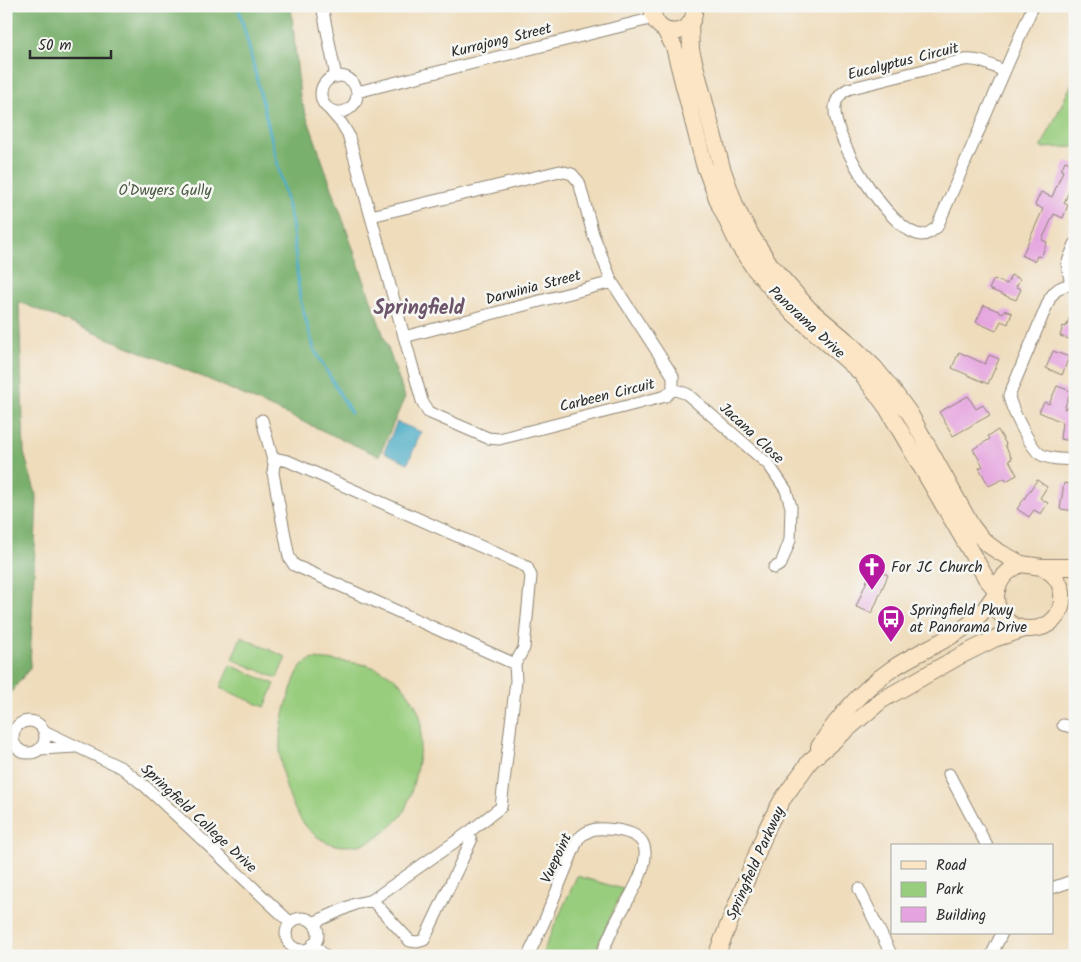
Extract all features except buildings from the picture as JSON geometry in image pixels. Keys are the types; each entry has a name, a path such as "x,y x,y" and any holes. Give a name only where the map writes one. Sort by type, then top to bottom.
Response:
{"street":[{"path":"322,6 336,77"},
{"name":"Panorama Drive","path":"694,6 695,12 690,24 692,50 722,168 737,210 751,235 771,266 809,309 847,341 875,368 891,388 910,414 981,540 994,550 1021,564"},
{"name":"Eucalyptus Circuit","path":"1004,71 973,58 848,89 842,92 837,100 836,116 847,151 873,195 901,224 913,233 930,234 937,227 1033,6"},
{"path":"657,18 679,31 690,24"},
{"name":"Panorama Drive","path":"657,18 674,48 704,164 720,206 739,246 754,268 790,310 861,373 882,401 986,578 997,592"},
{"name":"Kurrajong Street","path":"357,92 657,18"},
{"path":"336,77 347,78 352,82 357,92 351,107 341,112 329,109 322,100 322,88 330,79 336,77"},
{"name":"Carbeen Circuit","path":"351,107 348,134 370,216 422,401 428,412 488,438 498,438 666,396 673,389 674,376 612,282 593,234 579,182 572,174 560,171 370,216"},
{"name":"Carbeen Circuit","path":"329,109 348,134"},
{"path":"1075,244 1067,264 1073,285 1057,288 1050,298 1009,396 1010,406 1035,449 1041,454 1050,457 1075,460"},
{"name":"Darwinia Street","path":"404,337 612,282"},
{"name":"Jacana Close","path":"673,389 686,394 769,465 786,490 791,507 790,540 780,564 774,568"},
{"path":"262,420 274,464 273,473 289,557 294,565 515,664"},
{"path":"274,464 279,459 288,461 527,567 532,576 524,648 515,664 516,681 501,807 470,832 372,900 355,904 313,923"},
{"path":"810,761 830,729 855,699 890,670 915,654 957,633 973,622 997,592 1003,577 1021,564 1042,567 1075,567"},
{"path":"997,592 997,601 1004,617 1017,627 1025,629 1042,628 1055,618 1062,600 1059,583 1051,572 1042,567"},
{"path":"1059,609 1075,604"},
{"name":"Springfield Parkway","path":"716,956 768,826 782,800 810,761 882,700 958,657 994,640 1025,629"},
{"path":"29,721 36,722 44,731 45,740 40,749 34,752 22,752 16,747 13,736 18,725 29,721"},
{"name":"Springfield College Drive","path":"44,731 122,768 146,787 291,923"},
{"name":"Springfield College Drive","path":"40,749 78,747"},
{"path":"950,774 986,844"},
{"name":"Vuepoint","path":"528,956 578,839 586,832 595,828 632,833 642,842 645,850 643,869 601,956"},
{"path":"372,900 410,941 424,940 471,841 470,832"},
{"path":"1054,887 1075,880"},
{"path":"859,889 892,956"},
{"path":"302,918 313,923 318,936 314,944 306,949 293,946 287,938 286,932 291,923 302,918"},
{"path":"990,956 1001,934"},
{"path":"314,944 325,956"}],"green space":[{"name":"O'Dwyers Gully","path":"6,6 291,6 300,97 405,397 379,456 210,380 19,302 24,453 37,498 30,668 11,692 6,691"},
{"path":"1075,77 1075,147 1041,148"},
{"path":"241,637 286,657 277,678 232,659"},
{"path":"315,659 369,666 389,674 408,693 420,716 421,738 417,767 406,807 393,825 379,836 365,843 344,846 328,842 314,834 303,822 287,790 280,756 281,728 298,671 305,663"},
{"path":"230,665 275,684 265,707 220,688"},
{"path":"577,876 623,889 593,956 541,956"}],"water":[{"path":"397,422 421,432 408,463 384,452"}],"waterway":[{"path":"238,6 292,223 300,299 314,349 351,413"}],"place":[{"name":"For JC Church","path":"872,591"},
{"name":"Springfield Pkwy at Panorama Drive","path":"891,643"}],"district":[{"name":"Springfield","path":"419,307"}]}
